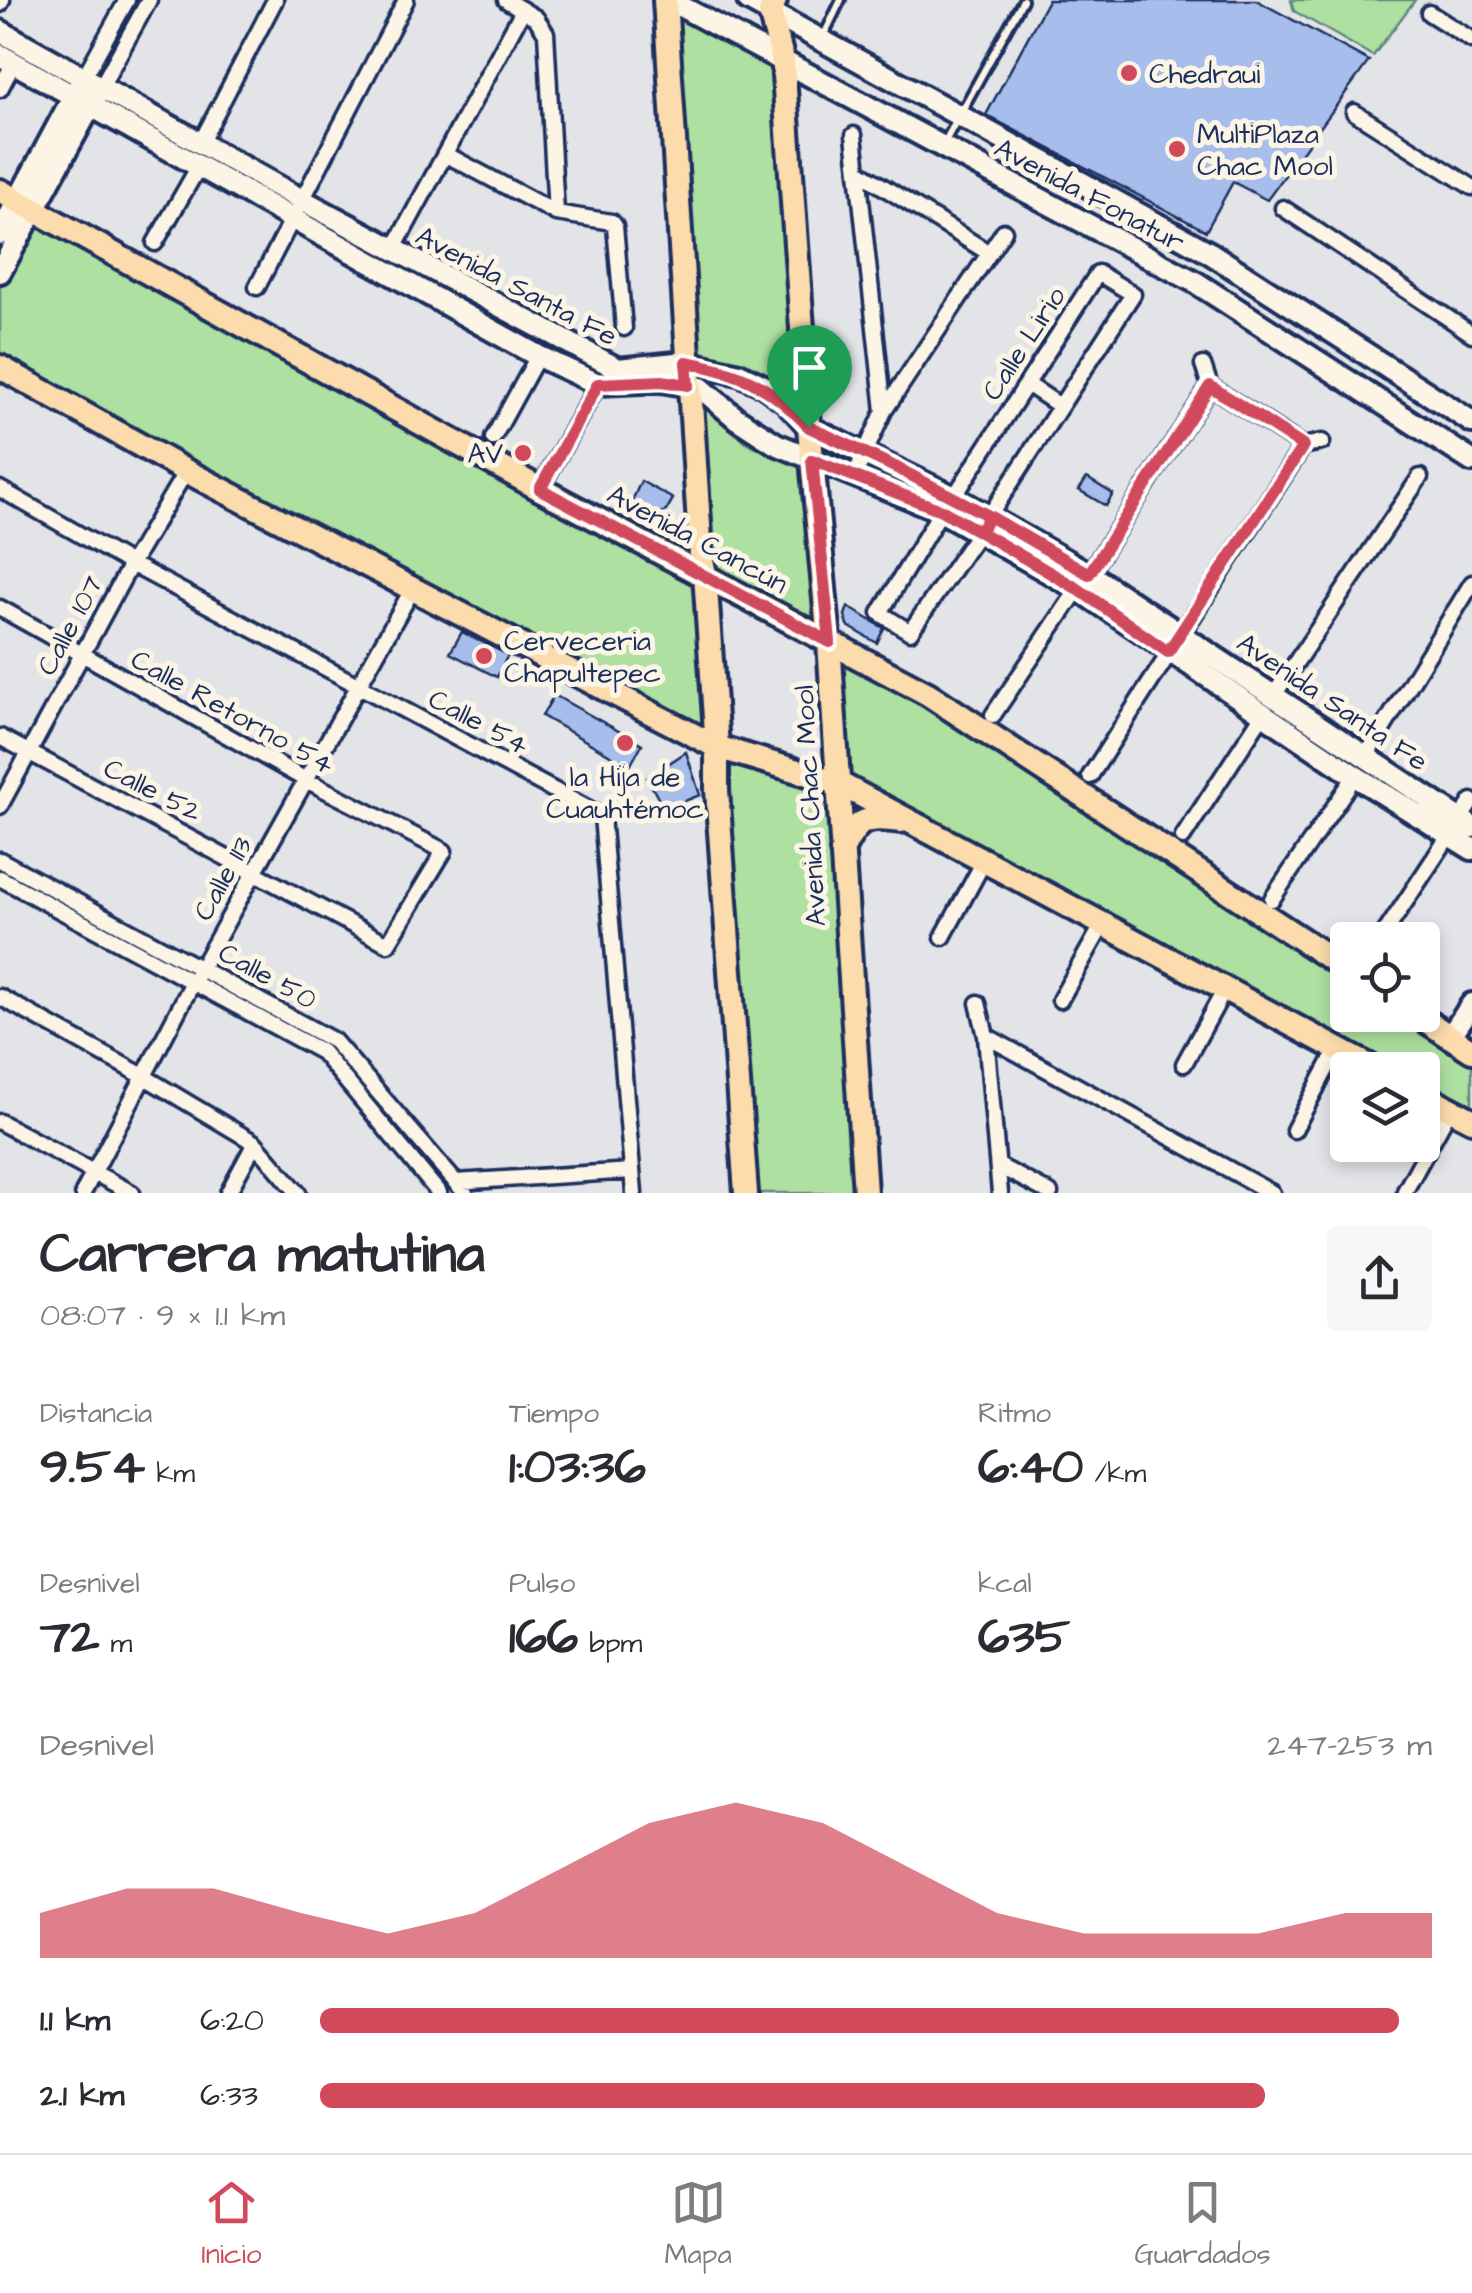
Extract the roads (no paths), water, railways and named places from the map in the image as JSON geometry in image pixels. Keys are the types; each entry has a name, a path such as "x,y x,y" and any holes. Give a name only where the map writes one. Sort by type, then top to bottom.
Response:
{"main road":[{"path":"667,0 699,566 717,747 716,790 746,1193"},
{"name":"Avenida Chac Mool","path":"773,6 783,61 809,427 830,642 864,1193"},
{"name":"Avenida Cancún","path":"17,201 540,489 699,566 928,694 1330,958"},
{"path":"0,367 186,471 717,747 838,783 1344,1052"},
{"path":"842,851 853,827 863,821 875,818 910,822"},
{"path":"1440,1030 1472,1052"},
{"path":"1440,1104 1472,1120"}],"street":[{"path":"87,91 127,0"},
{"path":"0,234 17,201 148,0"},
{"path":"200,144 275,0"},
{"path":"258,287 406,0"},
{"path":"506,0 536,18 546,33 556,214"},
{"name":"Avenida Fonatur","path":"667,0 1195,282 1472,459"},
{"name":"Avenida Fonatur","path":"748,0 773,6 821,40 1210,253 1472,422"},
{"path":"393,250 524,10"},
{"path":"1429,12 1472,40"},
{"name":"Avenida Santa Fe","path":"0,32 198,166 393,250 618,369 738,374 764,386 785,401 809,427 863,452 1083,581 1180,632 1366,756 1460,827 1472,849"},
{"path":"0,90 7,59"},
{"name":"Avenida Santa Fe","path":"7,59 200,144 296,209 538,356 598,384 662,381 687,373"},
{"path":"1354,112 1472,187"},
{"path":"854,135 884,412"},
{"path":"445,154 556,214 608,221 615,226 624,328"},
{"path":"155,243 198,166"},
{"path":"858,171 989,253"},
{"path":"0,272 17,201"},
{"path":"1283,208 1472,334"},
{"path":"854,476 884,412 1004,231"},
{"path":"1195,282 1210,253"},
{"name":"Calle Lirio","path":"1098,272 1133,294 1060,406 910,632 880,613 1098,272"},
{"path":"493,438 538,356"},
{"path":"1203,364 1210,386 1303,446"},
{"name":"Avenida Santa Fe","path":"687,373 755,432 854,476 948,504"},
{"path":"540,489 598,384"},
{"path":"1027,384 1060,406"},
{"path":"994,716 1210,386"},
{"path":"1090,776 1303,446 1322,442"},
{"name":"Calle 107","path":"0,806 186,471"},
{"path":"1274,695 1420,477"},
{"name":"Calle 54","path":"0,489 131,564 602,816 634,1193"},
{"name":"Avenida Santa Fe","path":"1083,581 1168,652 1355,776 1460,827"},
{"path":"1366,756 1472,583"},
{"name":"Calle 113","path":"83,1193 193,982 412,590"},
{"name":"Calle Retorno 54","path":"0,608 306,780 444,851 388,944"},
{"path":"1183,837 1263,714"},
{"name":"Calle 52","path":"0,736 388,944"},
{"path":"1272,899 1355,776"},
{"path":"1393,922 1460,827 1472,801"},
{"name":"Calle 50","path":"0,860 202,966 334,1041 460,1188"},
{"path":"942,937 984,861"},
{"name":"Calle 50","path":"0,878 322,1052 435,1188"},
{"path":"1060,1000 1103,924"},
{"path":"1184,1064 1225,989"},
{"path":"0,997 144,1076 254,1143 298,1193"},
{"path":"978,1003 986,1036 1000,1193"},
{"path":"1450,1037 1472,1004"},
{"path":"986,1036 1272,1193"},
{"path":"1294,1130 1337,1048"},
{"path":"1405,1191 1450,1109"},
{"path":"0,1122 132,1193"},
{"path":"228,1193 254,1143"},
{"path":"999,1166 1050,1193"},
{"path":"418,1193 435,1188 444,1169"},
{"path":"460,1188 632,1171"}],"lane":[{"path":"821,40 842,0"},
{"path":"942,146 1022,0"}],"place":[{"name":"Chedraui","path":"1129,73"},
{"name":"MultiPlaza Chac Mool","path":"1177,149"},
{"name":"AV","path":"523,453"},
{"name":"Cerveceria Chapultepec","path":"484,656"},
{"name":"la Hija de Cuauhtémoc","path":"625,743"}]}
